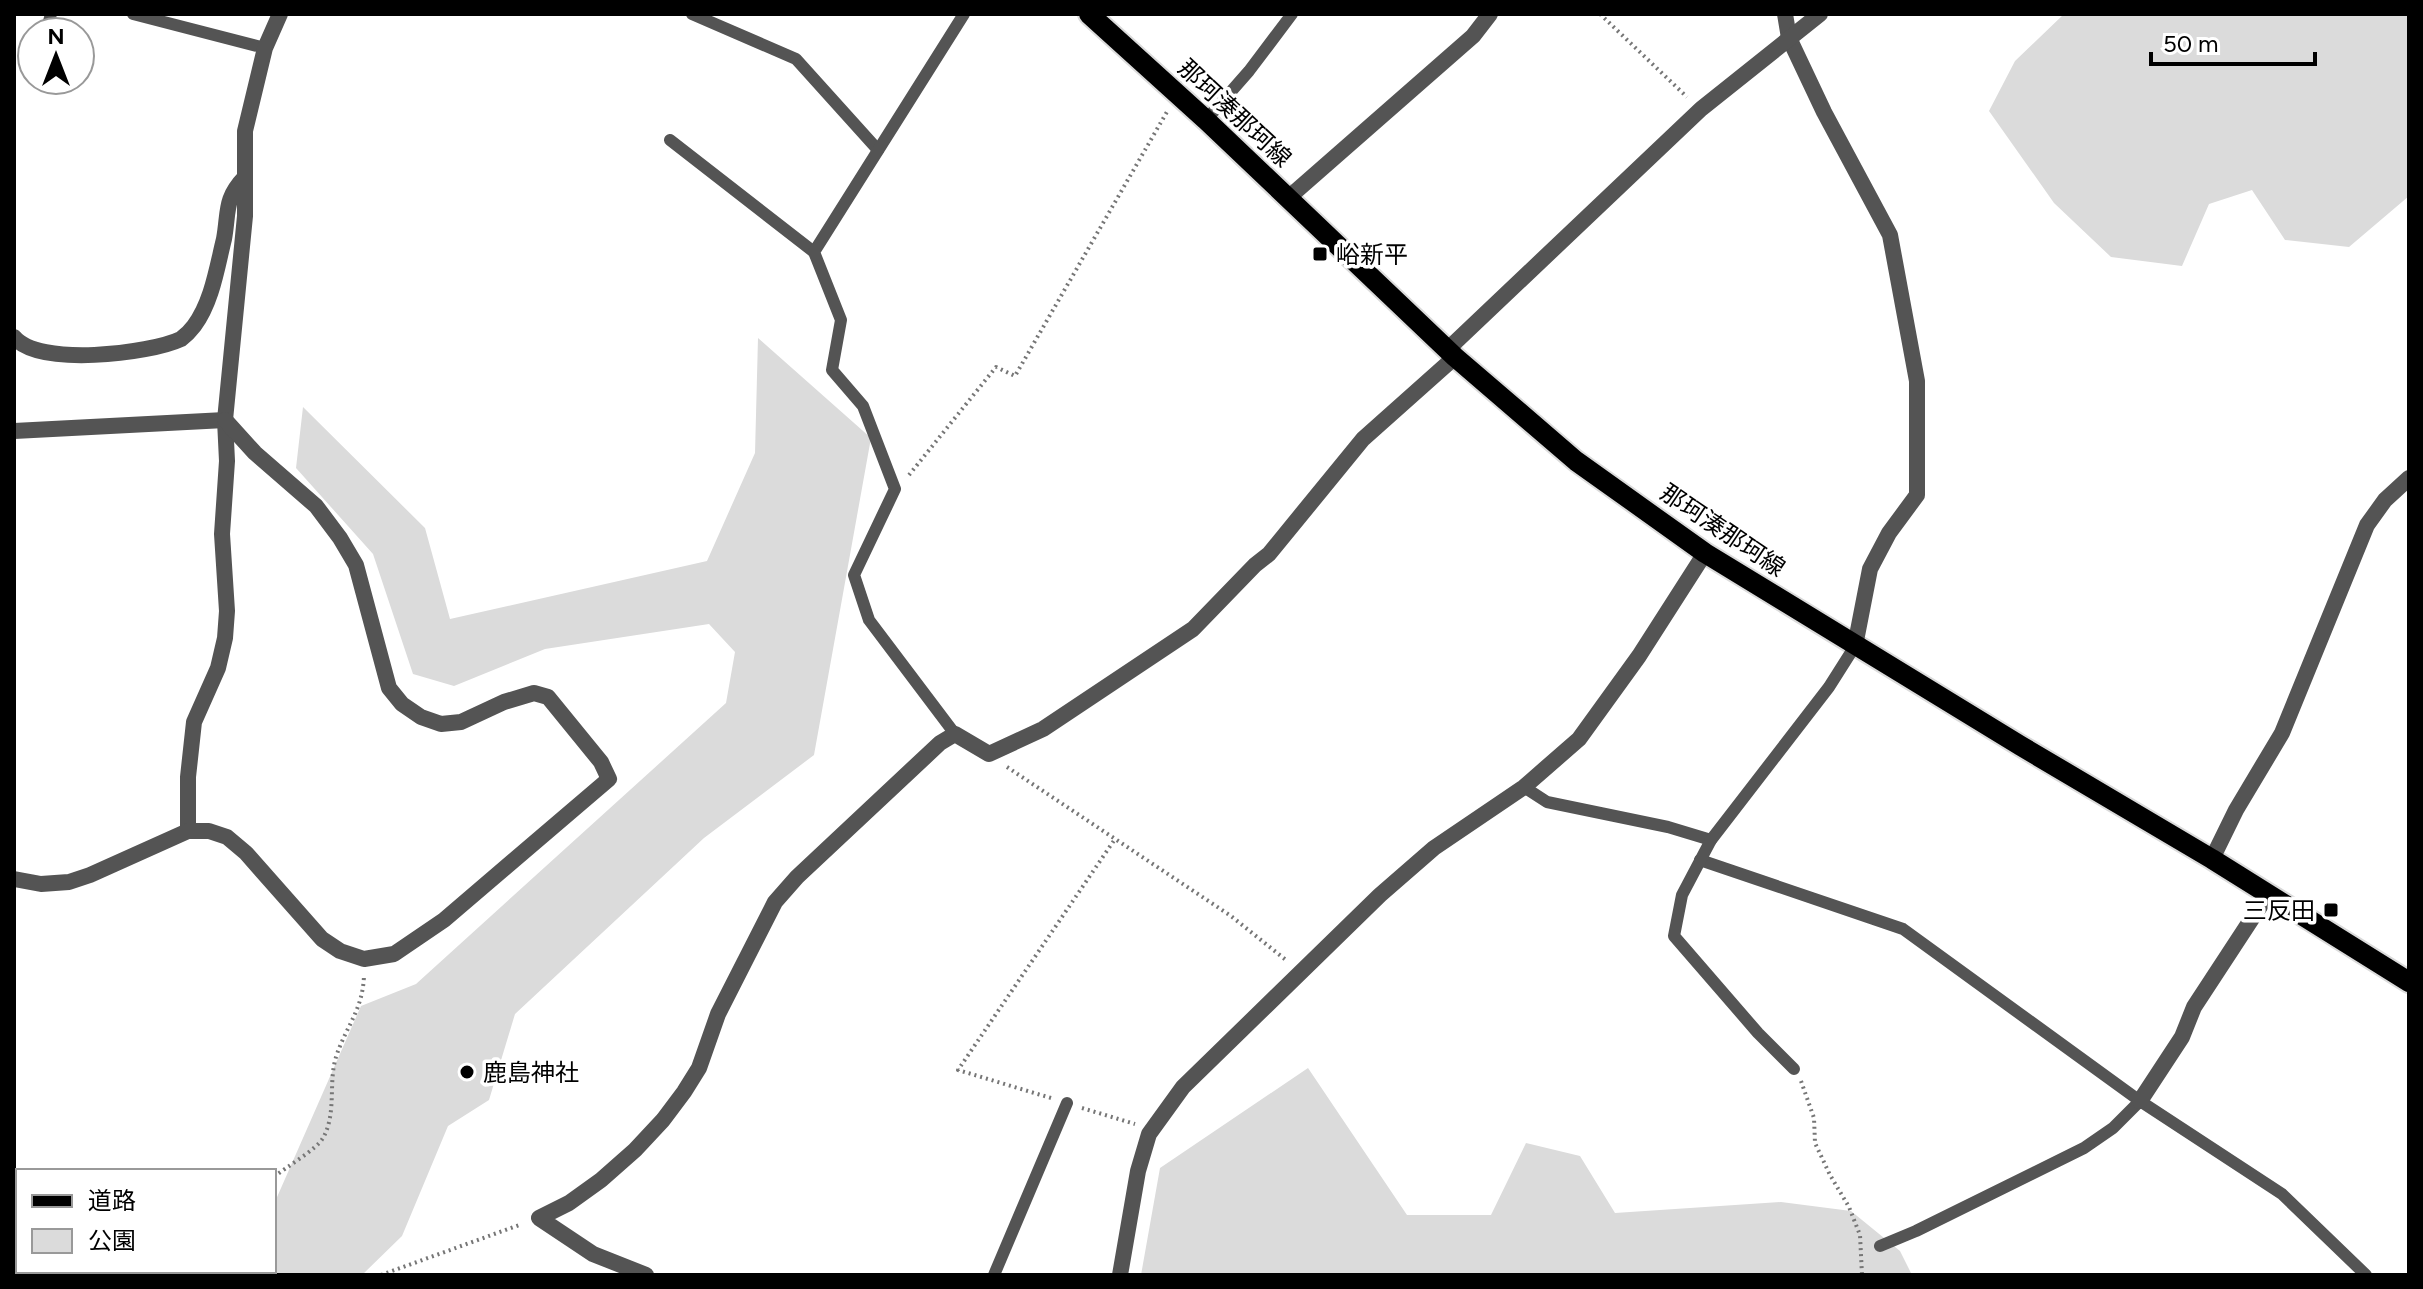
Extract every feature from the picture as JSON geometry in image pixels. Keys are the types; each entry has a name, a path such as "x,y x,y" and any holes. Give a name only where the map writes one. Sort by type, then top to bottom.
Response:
{"main road":[{"name":"那珂湊那珂線","path":"1089,14 1206,120 1451,353 1576,461 1705,553 2212,859 2409,982"}],"street":[{"path":"188,831 188,777 194,722 218,668 225,638 227,611 222,534 227,461 225,420 235,335 245,131 265,48 280,14"},
{"path":"1287,199 1473,36 1490,14"},
{"path":"1785,14 1789,38 1824,112 1890,235 1917,381 1917,495 1889,533 1870,569 1855,646"},
{"path":"646,1275 593,1254 539,1218 569,1203 601,1180 663,1120 699,1068 718,1014 775,902 797,877 940,743 955,734 989,754 1043,729 1193,629 1269,554 1363,439 1701,109 1820,14"},
{"path":"14,337 30,348 62,355 120,353 182,338 195,325 208,300 224,236 228,200 245,177"},
{"path":"14,431 225,420"},
{"path":"14,879 41,884 69,882 188,831 209,831 227,837 246,853 322,939 340,951 364,959 394,954 444,920 609,779 601,762 548,697 534,693 504,702 461,722 441,724 421,717 402,704 389,688 356,565 340,538 316,506 255,453 225,420"},
{"path":"2212,859 2236,810 2282,733 2367,525 2385,500 2409,478"},
{"path":"1120,1275 1138,1171 1152,1129 1183,1087 1380,895 1434,848 1524,787 1579,739 1639,656 1705,553"},
{"path":"2140,1101 2182,1037 2194,1007 2268,894"}],"lane":[{"path":"133,14 265,48"},
{"path":"692,14 796,59 878,150"},
{"path":"814,252 964,14"},
{"path":"1206,120 1249,71 1292,14"},
{"path":"670,140 814,252 841,320 832,370 863,406 895,489 854,575 869,620 955,734"},
{"path":"1794,1069 1758,1033 1674,936 1682,895 1711,840 1829,687 1855,646"},
{"path":"1524,787 1547,802 1668,827 1711,840"},
{"path":"1700,860 1903,929 2140,1101 2282,1194 2366,1275"},
{"path":"1880,1246 2084,1148 2113,1128 2140,1101"},
{"path":"994,1275 1067,1103"}],"path":[{"path":"1600,14 1701,109"},
{"path":"891,497 996,367 1015,376 1177,93"},
{"path":"989,754 1231,916 1301,972"},
{"path":"1115,839 958,1070 1152,1129"},
{"path":"276,1175 321,1141 330,1122 336,1057 359,1009 364,959"},
{"path":"1794,1069 1814,1118 1815,1143 1849,1207 1860,1235 1862,1275"},
{"path":"381,1275 539,1218"}],"green space":[{"path":"2064,14 2409,14 2409,196 2349,247 2285,240 2252,190 2209,204 2182,266 2111,257 2054,203 1989,111 2015,61"},
{"path":"758,338 871,438 814,755 704,838 515,1014 489,1100 448,1126 402,1236 362,1275 251,1275 276,1273 276,1199 361,1006 416,984 726,703 735,652 709,624 545,649 454,686 413,674 373,554 296,468 303,407 425,528 450,619 707,561 755,453"},
{"path":"1308,1068 1407,1215 1491,1215 1526,1143 1580,1156 1615,1213 1781,1202 1851,1211 1900,1251 1912,1275 1141,1275 1160,1168"}],"place":[{"name":"峪新平","path":"1320,254"},
{"name":"三反田","path":"2331,910"},
{"name":"鹿島神社","path":"467,1072"}]}
